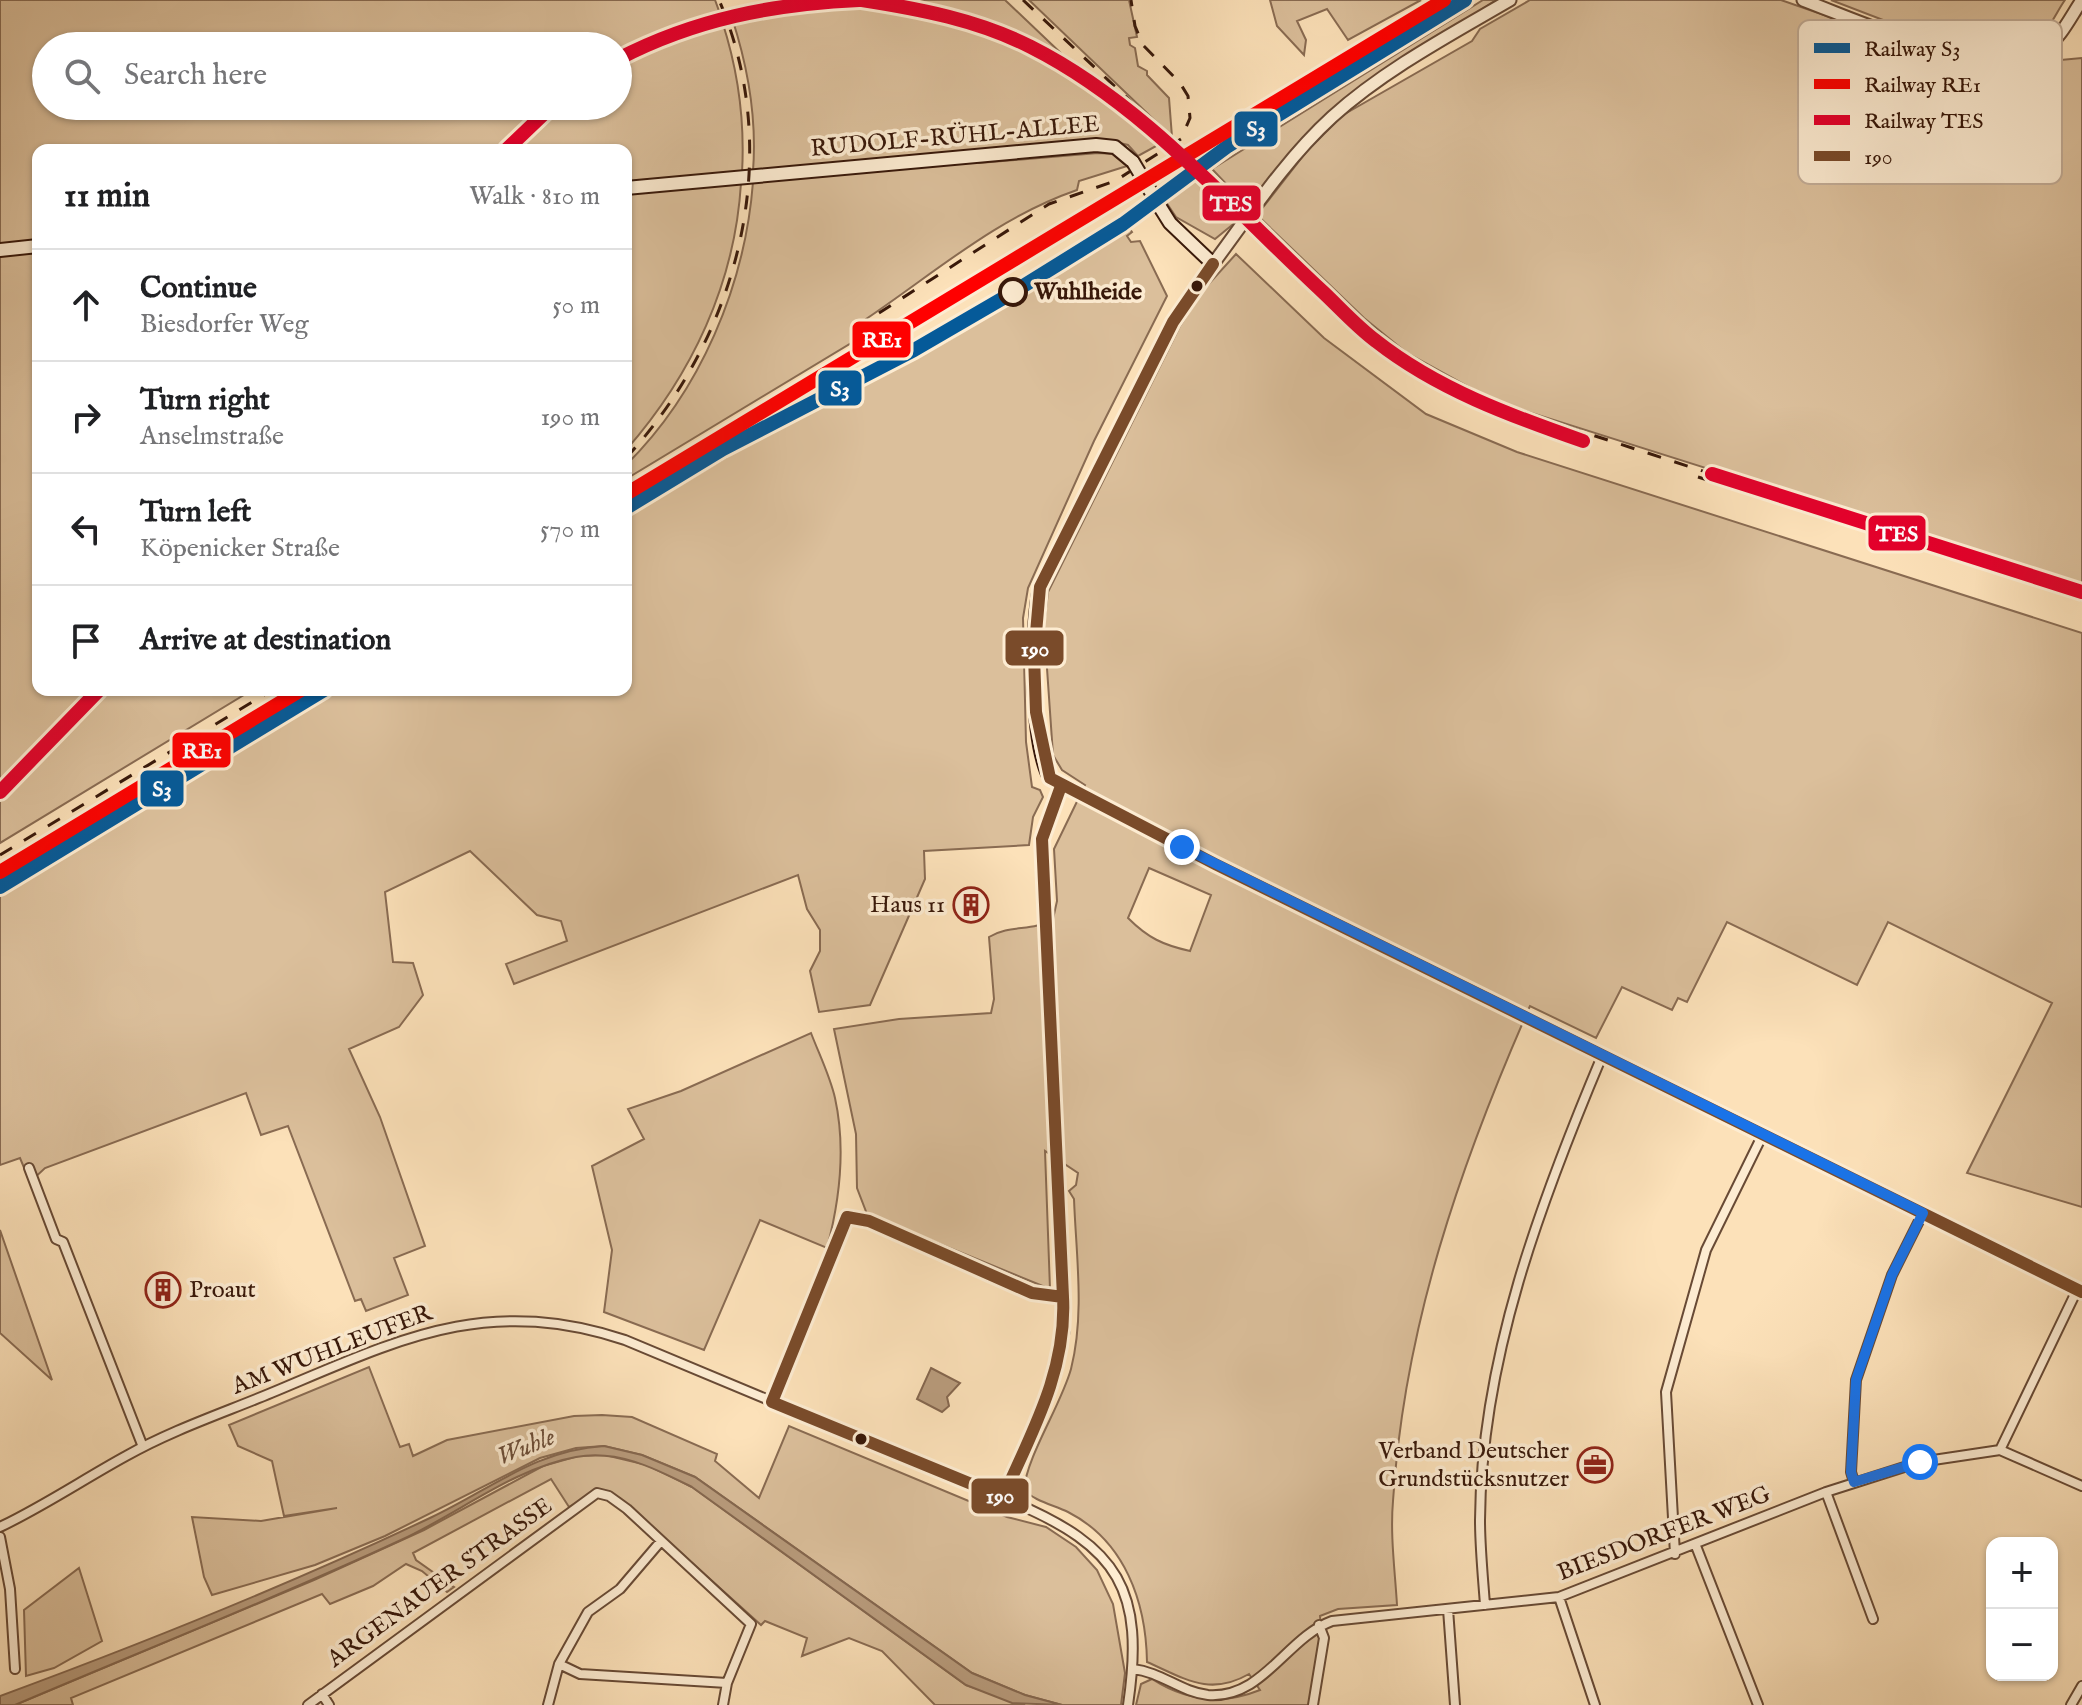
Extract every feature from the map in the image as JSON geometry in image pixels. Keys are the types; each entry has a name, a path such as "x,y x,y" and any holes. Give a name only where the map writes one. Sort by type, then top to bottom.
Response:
{"main road":[{"name":"RUDOLF-RÜHL-ALLEE","path":"632,187 1096,145 1115,147 1133,162 1170,223 1213,264"},
{"path":"0,250 32,247"},
{"path":"1213,264 1173,322 1040,587 1035,623 1040,753 1050,778 1602,1056 2080,1291"}],"street":[{"path":"1213,264 1303,147 1330,118 1391,73 1510,0"},
{"path":"1803,0 1859,20"},
{"path":"2062,29 2082,0"},
{"path":"1003,1497 1054,1381 1065,1330 1042,834 1061,786"},
{"path":"1485,1605 1480,1521 1493,1394 1513,1306 1547,1192 1602,1056"},
{"path":"1675,1554 1666,1392 1706,1250 1763,1134"},
{"path":"29,1168 56,1239 63,1242 147,1445"},
{"path":"1854,1482 1851,1472 1856,1380 1892,1275 1923,1213"},
{"path":"2080,1291 2000,1450 2082,1486"},
{"name":"AM WUHLEUFER","path":"0,1527 147,1445 419,1334 463,1324 522,1319 571,1325 625,1340 1061,1522 1090,1543 1108,1565 1127,1601 1134,1640 1128,1702"},
{"name":"BIESDORFER WEG","path":"1319,1625 1342,1619 1559,1597 1854,1482 1920,1462 2000,1450"},
{"path":"1826,1492 1873,1619"},
{"name":"ARGENAUER STRASSE","path":"308,1705 597,1493 619,1502 661,1541"},
{"path":"0,1537 12,1606 15,1669"},
{"path":"548,1705 559,1664 588,1612 620,1589 661,1541 751,1624 727,1683 723,1705"},
{"path":"1696,1546 1758,1705"},
{"path":"1559,1597 1595,1705"},
{"path":"1448,1609 1455,1705"},
{"path":"1133,1669 1160,1674 1186,1690 1228,1694 1261,1678 1319,1625 1324,1638 1313,1705"},
{"path":"559,1664 580,1674 727,1683"},
{"path":"2071,1705 2082,1686"},
{"path":"322,1694 329,1705"}],"shaded area":[{"path":"0,0 715,0 719,11 632,45 632,32 32,32 32,120 530,120 507,144 32,144 32,243 0,246"},
{"path":"904,0 1005,0 1066,58 987,22"},
{"path":"1029,0 1129,0 1137,37 1129,38 1130,45 1135,48 1138,66 1147,71 1147,75 1169,98 1172,137"},
{"path":"1270,0 1421,0 1348,40 1327,9 1297,21 1306,40 1304,55 1277,26"},
{"path":"1483,0 1496,0 1333,109 1295,146 1248,207 1212,169"},
{"path":"1530,0 1781,0 1838,20 1798,20 1798,184 2062,184 2062,60 2082,58 2082,587 1494,401 1407,353 1364,318 1257,215 1307,151 1343,115 1472,41 1480,29"},
{"path":"1831,0 2065,0 2053,20 1883,20"},
{"path":"810,4 912,12 957,22 999,37 1040,56 1079,80 1158,145 1138,156 1128,145 1103,139 753,171 754,132 750,93 732,18"},
{"path":"722,21 739,96 742,173 632,183 632,144 519,144 545,120 632,120 632,56 650,46"},
{"name":"Wuhlheide","path":"1098,153 1114,154 1127,166 1079,181 1077,190 1020,215 967,247 866,319 871,331 632,475 632,458 676,405 714,335 740,260 753,182 976,160 979,163"},
{"path":"1194,178 1237,221 1215,239 1176,217 1164,199"},
{"path":"741,183 730,256 706,326 671,391 632,443 632,193"},
{"name":"Wuhlheide","path":"1129,228 1132,232 1127,236 1131,242 1140,241 1167,296 1094,441 1028,588 1023,618 1026,742 1032,787 1040,790 1043,797 1033,817 1029,845 924,851 925,879 870,1005 819,1012 810,971 820,951 820,930 807,909 798,875 514,984 506,964 567,941 561,921 537,915 470,851 385,892 393,962 413,963 423,995 399,1027 349,1049 380,1117 425,1246 394,1258 408,1295 366,1311 361,1299 355,1301 288,1126 261,1135 246,1093 45,1168 30,1182 20,1158 0,1165 0,892 327,696 632,696 632,513 777,427 947,341"},
{"path":"32,252 32,696 83,696 0,781 0,255"},
{"name":"Wuhlheide","path":"1236,254 1324,338 1426,414 1517,452 2082,633 2082,1207 1967,1173 2052,1003 1888,922 1857,985 1727,922 1687,1002 1678,998 1672,1010 1622,987 1596,1038 1530,1006 1459,1187 1439,1248 1409,1373 1393,1501 1392,1540 1397,1605 1338,1609 1320,1616 1322,1640 1316,1705 1136,1705 1141,1684 1152,1679 1178,1692 1205,1698 1232,1698 1260,1690 1249,1674 1235,1681 1209,1685 1185,1679 1147,1662 1137,1596 1118,1556 1088,1524 1033,1497 1024,1489 1031,1461 1066,1383 1075,1348 1078,1284 1074,1199 1069,1191 1076,1185 1078,1173 1045,1151 1050,1289 867,1214 857,1188 856,1134 834,1029 899,1019 991,1013 994,999 989,937 1053,919 1057,901 1054,849 1085,785 1062,770 1053,755 1044,625 1048,592 1180,326 1205,288","holes":["1149,868 1211,895 1190,951 1156,940 1128,918"]},
{"path":"99,696 242,696 0,843 0,799"},
{"path":"811,1033 833,1090 840,1136 838,1192 827,1248 760,1220 704,1350 604,1312 612,1250 592,1166 644,1139 628,1109 681,1091"},
{"path":"0,1230 52,1380 0,1333"},
{"path":"369,1367 400,1447 409,1444 413,1456 447,1440 574,1416 632,1417 717,1454 715,1461 759,1498 789,1426 1007,1517 1046,1527 1076,1547 1097,1570 1113,1604 1125,1673 1121,1705 1062,1705 1025,1695 972,1673 695,1477 642,1455 604,1446 576,1448 540,1458 385,1536 315,1565 212,1595 204,1577 192,1517 261,1521 337,1508 284,1516 272,1461 238,1446 229,1425"},
{"path":"931,1368 960,1383 947,1397 949,1406 942,1412 917,1399"},
{"path":"604,1446 642,1455 695,1477 972,1673 1025,1695 1062,1705 1012,1703 966,1685 692,1487 636,1462 592,1455 531,1471 353,1562 15,1705 0,1705 0,1696 272,1589 432,1517 535,1463 580,1449"},
{"path":"605,1455 647,1465 692,1487 966,1685 1025,1705 935,1705 882,1651 849,1638 802,1656 807,1638 765,1621 761,1625 620,1498 598,1490 569,1507 551,1479 413,1553 416,1560 454,1587 447,1592 422,1571 406,1564 373,1586 330,1604 322,1594 71,1698 73,1705 15,1705 314,1580 424,1530 543,1466 578,1456"},
{"path":"79,1568 102,1641 54,1668 26,1676 24,1610"}],"railway":[{"path":"632,451 665,410 697,357 722,301 740,242 749,182 748,120 739,60 719,0"},
{"path":"1023,0 1362,319 1405,353 1494,403 1712,474"},
{"path":"879,313 1049,204 1115,181 1181,139 1190,118 1188,96 1180,83 1143,45 1135,26 1131,0"},
{"path":"1698,477 2082,600"},
{"path":"0,855 262,696"}],"rail line":[{"name":"TES","path":"632,52 676,33 735,16 796,5 859,0"},
{"name":"TES","path":"862,0 970,23 1031,47 1072,70 1149,127 1355,324 1399,358 1475,400 1583,441"},
{"name":"RE1","path":"632,490 1444,0"},
{"name":"S3","path":"632,504 723,449 914,350 1012,293 1123,224 1228,146 1465,0"},
{"name":"TES","path":"512,144 537,120"},
{"name":"TES","path":"1712,474 2082,592"},
{"name":"TES","path":"0,792 93,696"},
{"name":"RE1","path":"0,872 291,696"},
{"name":"S3","path":"0,887 314,696"}],"transit line":[{"name":"190","path":"1213,264 1173,322 1040,587 1034,656 1036,712 1050,778 1215,864 2082,1292"},
{"name":"190","path":"1061,786 1042,839 1063,1297"},
{"name":"190","path":"847,1217 869,1221 1032,1293 1063,1297 1063,1324 1053,1375 1036,1424 1003,1497 772,1402 847,1217"}],"place":[{"name":"Wuhlheide","path":"1013,292"},
{"name":"Haus 11","path":"971,905"},
{"name":"Proaut","path":"163,1290"},
{"name":"Verband Deutscher Grundstücksnutzer","path":"1595,1465"}],"route":[{"path":"1182,847 1923,1213 1892,1275 1856,1380 1851,1472 1854,1482 1920,1462"}],"water label":[{"name":"Wuhle","path":"526,1447"}]}
